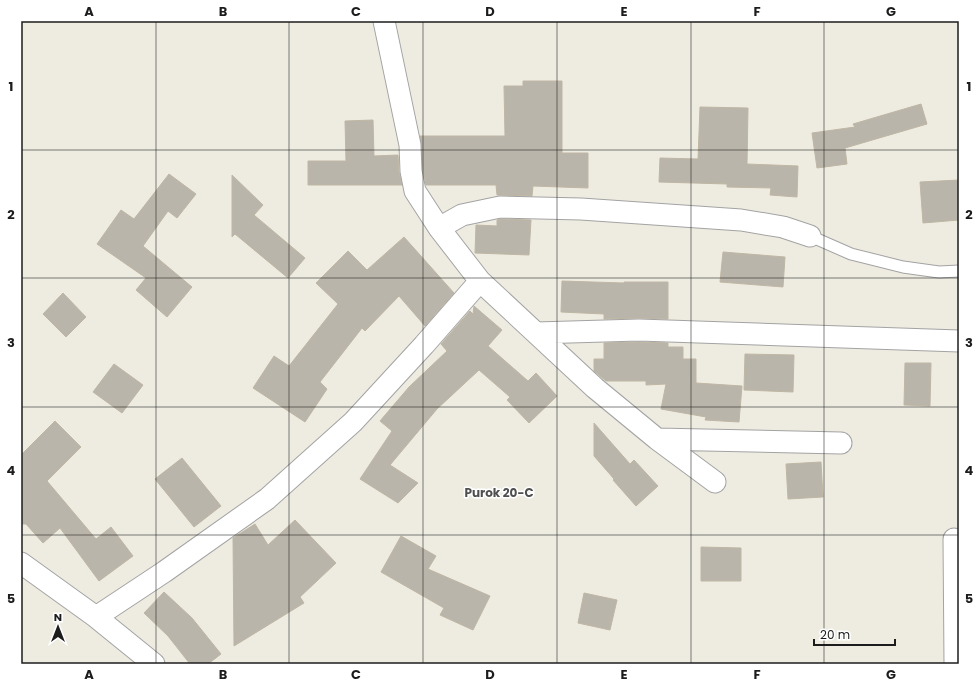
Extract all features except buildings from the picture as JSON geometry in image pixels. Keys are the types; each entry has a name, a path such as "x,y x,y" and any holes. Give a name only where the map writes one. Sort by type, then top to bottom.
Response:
{"street":[{"path":"384,21 410,145 411,171 416,191 439,228 480,281 536,334 595,388 657,439 715,482"},
{"path":"439,228 462,215 500,207 581,209 740,220 783,227 810,236"},
{"path":"96,617 164,572 267,499 353,422 424,345 480,281"},
{"path":"536,334 639,330 959,341"},
{"path":"657,439 841,443"},
{"path":"954,539 955,664"},
{"path":"24,568 96,617 154,664"}],"lane":[{"path":"810,236 851,254 903,267 939,272 959,272"}],"district":[{"name":"Purok 20-C","path":"499,492"}]}
